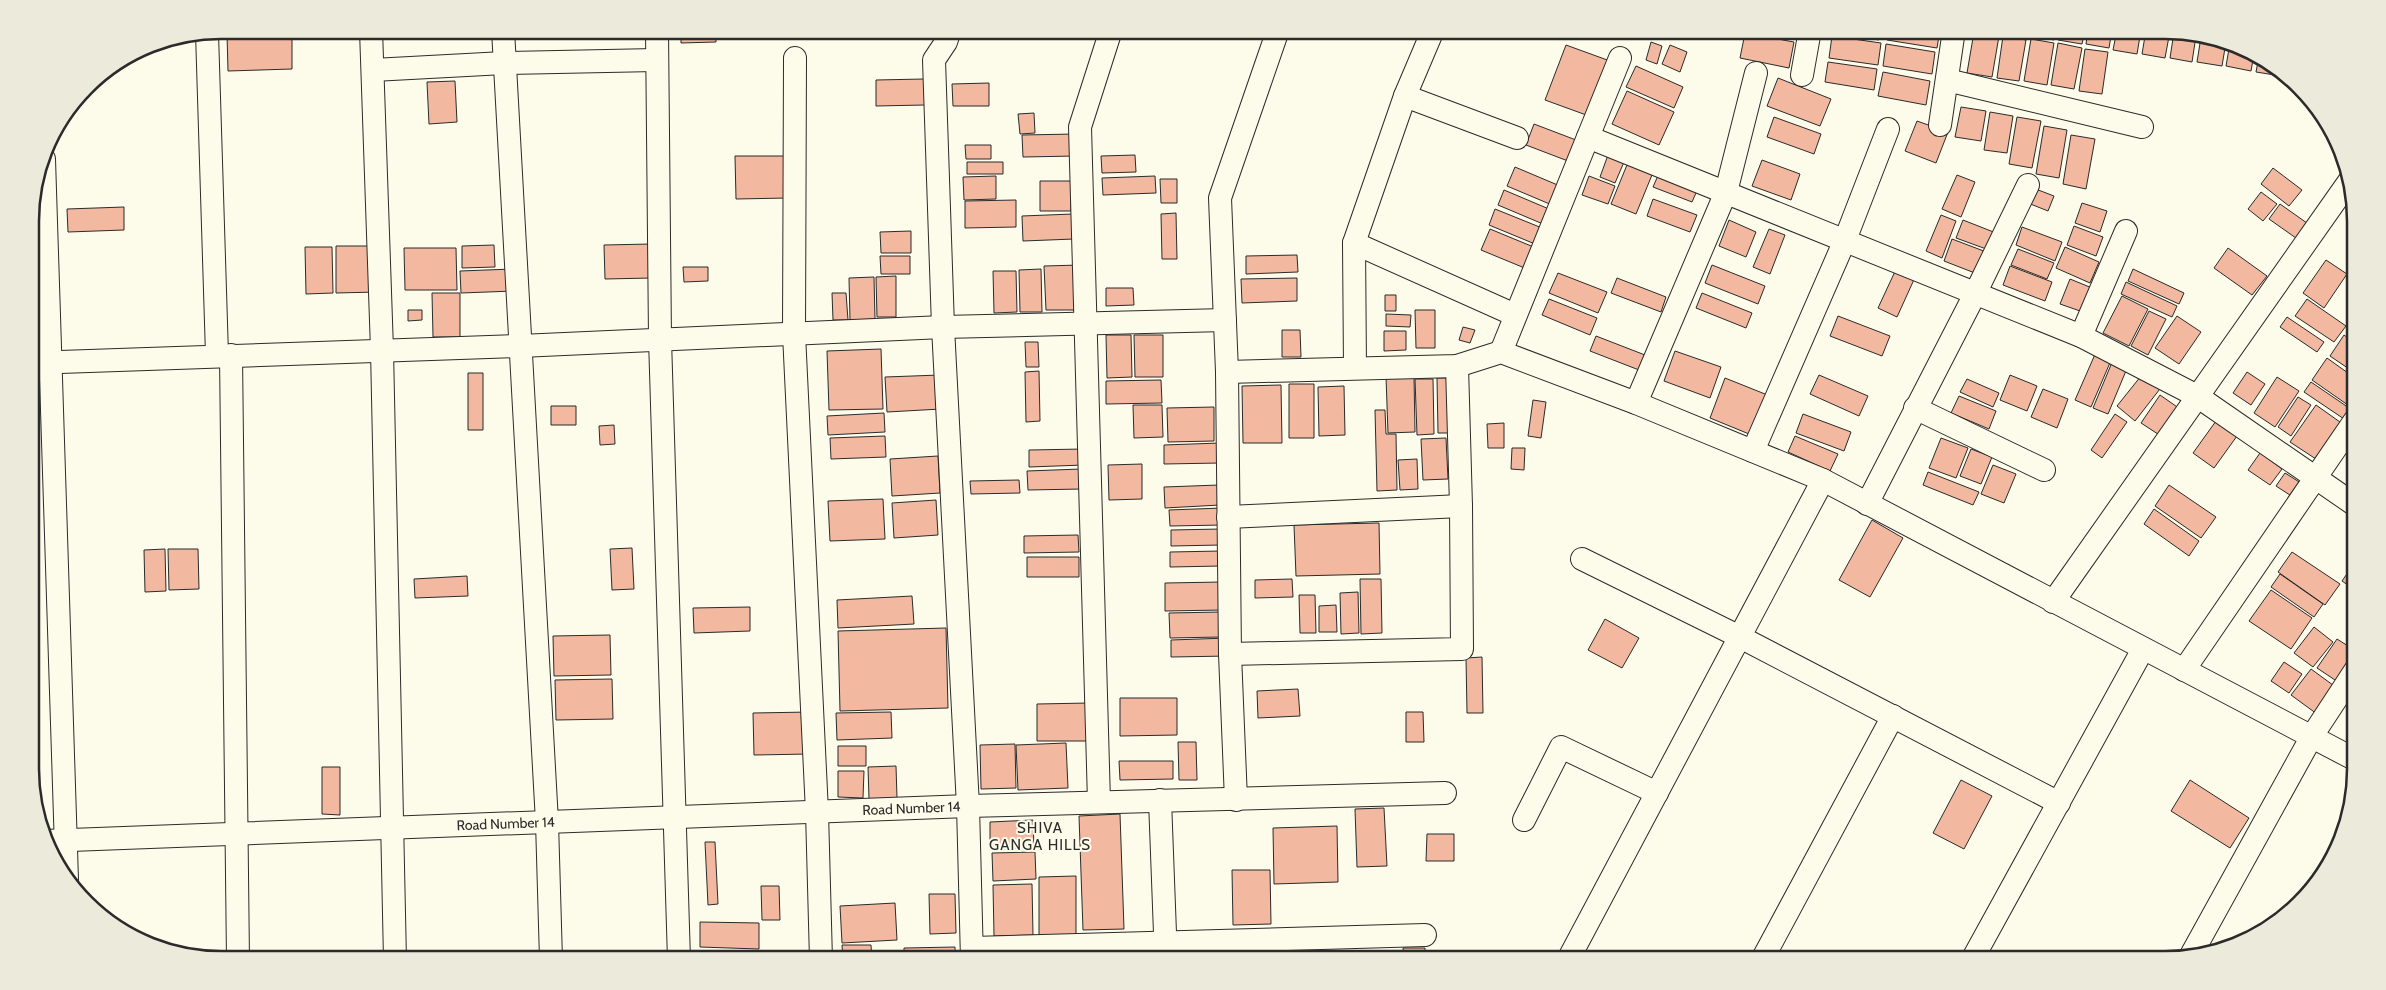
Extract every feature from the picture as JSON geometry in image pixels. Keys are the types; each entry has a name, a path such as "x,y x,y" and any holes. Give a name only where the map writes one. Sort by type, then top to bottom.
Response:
{"street":[{"path":"207,39 224,355 238,951"},
{"path":"371,39 382,350 395,951"},
{"path":"503,39 547,822 551,951"},
{"path":"657,39 660,339 679,951"},
{"path":"947,39 934,60 943,327 968,806 972,951"},
{"path":"1099,802 1080,127 1108,39"},
{"path":"1236,800 1230,654 1225,320 1220,198 1275,39"},
{"path":"1355,368 1354,243 1405,96 1429,39"},
{"path":"1802,75 1808,39"},
{"path":"1940,125 1953,39"},
{"path":"795,58 794,334 817,812 821,951"},
{"path":"1501,352 1620,58"},
{"path":"373,70 504,63 656,60"},
{"path":"1636,403 1726,192 1756,73"},
{"path":"1947,80 2142,127"},
{"path":"1405,96 1517,138"},
{"path":"1753,451 1845,240 1888,129"},
{"path":"1588,137 2081,336 2198,396 2347,499"},
{"path":"44,179 41,363 55,841"},
{"path":"1867,504 1975,294 2028,185"},
{"path":"2053,602 2344,188"},
{"path":"2081,336 2126,231"},
{"path":"1354,243 1515,315"},
{"path":"41,363 224,355 520,346 943,327 1225,320"},
{"path":"1226,372 1457,366 1501,352 1636,403 1823,480 2347,755"},
{"path":"1230,654 1462,649 1461,506 1457,366"},
{"path":"1915,408 2044,470"},
{"path":"2184,670 2347,431"},
{"path":"1573,951 1823,480"},
{"path":"1228,517 1461,506"},
{"path":"1582,559 1740,637 2059,803"},
{"path":"1977,951 2143,649"},
{"path":"2194,949 2312,736 2347,683"},
{"path":"1767,951 1893,716"},
{"path":"1524,820 1561,747 1657,793"},
{"name":"Road Number 14","path":"55,841 968,806 1444,793"},
{"path":"1160,800 1166,951 1425,935"}],"building":[{"path":"227,39 292,39 292,69 228,71"},
{"path":"681,39 716,39 716,42 681,43"},
{"path":"1744,39 1778,39 1794,42 1789,68 1740,58"},
{"path":"1832,39 1853,39 1881,43 1878,65 1829,58"},
{"path":"1887,39 1938,39 1937,48"},
{"path":"1973,39 1998,39 1992,77 1967,73"},
{"path":"2003,39 2026,40 2019,81 1997,78"},
{"path":"2031,39 2054,43 2047,85 2024,81"},
{"path":"2058,39 2083,39 2082,44"},
{"path":"2087,39 2110,39 2109,48 2086,44"},
{"path":"2115,39 2140,39 2137,54 2113,50"},
{"path":"2144,39 2169,39 2165,58 2142,54"},
{"path":"2173,39 2195,41 2192,62 2170,58"},
{"path":"1651,42 1662,46 1657,64 1646,60"},
{"path":"2200,42 2225,49 2222,66 2197,62"},
{"path":"2058,43 2082,48 2074,89 2051,85"},
{"path":"1886,44 1935,52 1932,74 1883,66"},
{"path":"1566,45 1610,61 1589,116 1545,100"},
{"path":"1670,45 1687,52 1680,72 1662,64"},
{"path":"2085,49 2108,52 2102,94 2079,91"},
{"path":"2229,50 2253,61 2251,71 2226,66"},
{"path":"1828,62 1877,69 1874,90 1825,82"},
{"path":"2257,64 2274,75 2256,72"},
{"path":"1636,66 1683,87 1674,108 1626,87"},
{"path":"1883,72 1930,81 1926,105 1878,96"},
{"path":"1778,78 1831,99 1820,126 1767,106"},
{"path":"924,79 925,105 876,106 876,80"},
{"path":"455,81 457,122 429,124 427,82"},
{"path":"989,83 989,106 953,106 952,84"},
{"path":"1627,91 1674,112 1659,145 1612,124"},
{"path":"1961,107 1986,111 1981,141 1955,137"},
{"path":"1990,112 2013,116 2007,153 1984,150"},
{"path":"1034,113 1035,133 1020,134 1018,114"},
{"path":"1774,117 1821,134 1814,154 1767,137"},
{"path":"2017,117 2041,121 2032,168 2009,164"},
{"path":"1917,121 1948,132 1936,163 1905,151"},
{"path":"1534,124 1576,140 1568,161 1526,145"},
{"path":"2044,126 2067,130 2059,178 2036,174"},
{"path":"1075,134 1076,156 1023,157 1022,135"},
{"path":"2071,135 2095,139 2086,189 2063,184"},
{"path":"965,145 991,145 991,159 966,159"},
{"path":"1135,155 1136,172 1102,173 1101,156"},
{"path":"1608,155 1624,162 1615,183 1600,177"},
{"path":"735,156 788,156 788,198 736,199"},
{"path":"1629,160 1654,170 1636,214 1611,204"},
{"path":"1762,160 1800,174 1791,200 1752,186"},
{"path":"967,162 1003,162 1003,174 967,174"},
{"path":"1515,167 1560,186 1552,205 1507,186"},
{"path":"2273,168 2302,190 2289,206 2261,184"},
{"path":"1660,171 1699,186 1692,202 1653,187"},
{"path":"1957,175 1975,182 1961,217 1942,209"},
{"path":"996,176 996,199 964,200 963,177"},
{"path":"1155,176 1156,193 1103,195 1102,178"},
{"path":"1589,176 1615,186 1608,204 1582,195"},
{"path":"1160,179 1177,179 1177,203 1161,203"},
{"path":"1040,181 1071,181 1071,211 1040,211"},
{"path":"2033,188 2054,196 2048,211 2028,203"},
{"path":"1504,190 1549,209 1543,224 1498,205"},
{"path":"2261,192 2277,204 2263,221 2248,209"},
{"path":"1653,199 1697,215 1690,232 1647,216"},
{"path":"1016,200 1016,227 965,228 965,201"},
{"path":"2082,203 2107,211 2100,232 2075,223"},
{"path":"2280,204 2314,228 2303,243 2269,219"},
{"path":"124,207 124,230 68,232 67,209"},
{"path":"1495,209 1542,228 1535,244 1489,225"},
{"path":"1176,213 1177,259 1162,259 1161,214"},
{"path":"1073,214 1074,239 1023,241 1022,216"},
{"path":"1941,215 1956,221 1942,258 1926,251"},
{"path":"1729,220 1756,232 1746,257 1719,246"},
{"path":"1963,220 1996,233 1989,250 1956,238"},
{"path":"2074,226 2103,237 2096,256 2067,245"},
{"path":"2022,227 2062,242 2055,261 2016,245"},
{"path":"1490,229 1536,248 1527,269 1481,250"},
{"path":"1769,229 1785,235 1770,274 1753,267"},
{"path":"911,231 911,253 881,253 880,232"},
{"path":"1952,239 1989,253 1980,275 1944,261"},
{"path":"651,244 652,278 605,279 604,245"},
{"path":"494,245 495,267 462,268 462,246"},
{"path":"336,246 377,246 377,292 336,293"},
{"path":"305,247 332,247 333,293 306,294"},
{"path":"2065,247 2099,262 2090,283 2056,268"},
{"path":"404,248 456,248 457,290 405,290"},
{"path":"2228,248 2267,276 2252,295 2214,268"},
{"path":"2018,249 2054,263 2047,279 2011,265"},
{"path":"1297,255 1298,272 1246,274 1246,256"},
{"path":"880,256 910,256 910,274 881,274"},
{"path":"2326,260 2347,274 2324,308 2303,293"},
{"path":"1080,265 1081,310 1046,310 1044,266"},
{"path":"1712,265 1765,286 1758,304 1705,283"},
{"path":"1898,265 1917,273 1897,317 1878,308"},
{"path":"2010,266 2052,282 2045,301 2003,285"},
{"path":"683,267 708,267 708,281 684,282"},
{"path":"513,269 514,291 461,293 460,271"},
{"path":"1041,269 1042,312 1020,312 1019,270"},
{"path":"2133,269 2184,293 2179,304 2128,281"},
{"path":"993,271 1016,271 1017,312 994,313"},
{"path":"1558,273 1607,292 1598,313 1549,293"},
{"path":"896,276 896,317 877,317 876,277"},
{"path":"874,277 875,319 850,320 849,278"},
{"path":"1297,278 1297,301 1242,303 1241,279"},
{"path":"1617,278 1666,297 1661,312 1611,293"},
{"path":"2070,279 2092,288 2083,312 2060,304"},
{"path":"2126,282 2177,306 2172,317 2121,294"},
{"path":"1106,288 1133,288 1134,305 1106,306"},
{"path":"432,293 460,293 460,337 433,337"},
{"path":"832,293 846,293 848,320 833,320"},
{"path":"1702,293 1752,313 1746,328 1696,308"},
{"path":"1385,295 1396,295 1396,311 1385,311"},
{"path":"2122,296 2148,309 2129,346 2103,333"},
{"path":"1549,299 1597,318 1590,335 1542,315"},
{"path":"2307,299 2346,326 2334,342 2295,316"},
{"path":"408,310 422,310 422,320 408,321"},
{"path":"1415,310 1435,310 1435,348 1416,348"},
{"path":"2149,311 2166,319 2148,355 2131,346"},
{"path":"1386,314 1411,315 1410,327 1386,326"},
{"path":"1838,316 1890,336 1882,356 1830,336"},
{"path":"2177,316 2201,332 2179,364 2155,348"},
{"path":"2287,317 2324,342 2317,352 2280,327"},
{"path":"1463,327 1475,330 1470,343 1459,340"},
{"path":"1282,330 1300,330 1301,357 1282,357"},
{"path":"1384,331 1406,331 1406,350 1384,351"},
{"path":"1106,335 1131,335 1132,377 1107,378"},
{"path":"1134,335 1163,335 1163,377 1135,377"},
{"path":"2344,335 2347,337 2347,368 2330,356"},
{"path":"1596,336 1645,355 1639,370 1590,351"},
{"path":"1025,342 1038,342 1039,367 1026,367"},
{"path":"881,349 883,409 829,410 827,351"},
{"path":"1675,351 1721,367 1710,398 1664,381"},
{"path":"2096,352 2112,358 2091,407 2075,400"},
{"path":"2327,358 2347,372 2347,404 2312,380"},
{"path":"2113,360 2128,366 2108,414 2093,408"},
{"path":"1039,371 1040,421 1026,422 1025,372"},
{"path":"2145,371 2163,385 2135,421 2117,406"},
{"path":"2247,372 2265,384 2251,405 2233,393"},
{"path":"468,373 483,373 483,430 468,430"},
{"path":"940,375 941,409 887,412 885,377"},
{"path":"1819,375 1868,396 1859,416 1810,394"},
{"path":"2010,375 2037,386 2027,411 2000,400"},
{"path":"1386,377 1414,377 1415,432 1388,433"},
{"path":"2277,377 2299,391 2275,427 2254,413"},
{"path":"1437,378 1456,378 1457,433 1438,433"},
{"path":"1725,378 1770,396 1754,436 1710,418"},
{"path":"1415,379 1433,379 1434,434 1417,435"},
{"path":"1967,379 1999,393 1993,407 1960,392"},
{"path":"1161,380 1162,403 1106,404 1106,381"},
{"path":"2311,382 2347,407 2347,421 2304,392"},
{"path":"1289,384 1314,384 1314,438 1289,438"},
{"path":"1281,385 1282,443 1243,443 1242,386"},
{"path":"1344,386 1345,435 1319,436 1318,387"},
{"path":"2043,389 2068,399 2057,428 2031,417"},
{"path":"2160,395 2183,411 2164,438 2141,423"},
{"path":"1959,396 1996,411 1989,429 1951,413"},
{"path":"2298,397 2311,405 2291,436 2278,427"},
{"path":"1533,400 1546,402 1541,438 1528,436"},
{"path":"1133,405 1162,405 1163,437 1134,438"},
{"path":"2316,405 2347,427 2322,463 2290,442"},
{"path":"551,406 576,406 576,425 551,425"},
{"path":"1214,407 1214,441 1168,442 1167,408"},
{"path":"1375,410 1385,410 1386,434 1396,434 1397,490 1377,491"},
{"path":"884,413 885,432 828,435 827,416"},
{"path":"1803,414 1851,432 1844,451 1796,433"},
{"path":"2115,414 2127,422 2102,458 2091,450"},
{"path":"2216,421 2237,436 2214,468 2193,453"},
{"path":"1504,423 1504,448 1488,448 1487,424"},
{"path":"614,425 615,444 600,445 599,426"},
{"path":"885,436 886,457 831,459 830,438"},
{"path":"1795,436 1838,454 1830,471 1788,452"},
{"path":"1446,438 1448,479 1423,480 1421,439"},
{"path":"1941,438 1968,448 1956,478 1929,468"},
{"path":"1220,443 1220,463 1164,464 1164,445"},
{"path":"1512,448 1525,448 1524,470 1511,469"},
{"path":"1083,449 1084,465 1029,467 1029,450"},
{"path":"1971,449 1992,457 1981,484 1960,476"},
{"path":"2260,453 2282,469 2270,485 2248,470"},
{"path":"938,456 940,493 892,496 890,459"},
{"path":"1417,459 1418,489 1400,490 1398,460"},
{"path":"1142,464 1142,499 1109,500 1108,465"},
{"path":"1993,465 2016,474 2004,503 1981,494"},
{"path":"1081,469 1082,489 1028,490 1027,471"},
{"path":"1928,472 1979,492 1973,505 1923,485"},
{"path":"2285,473 2304,485 2296,499 2276,486"},
{"path":"1019,480 1020,493 971,494 970,481"},
{"path":"1219,485 1220,505 1165,508 1164,487"},
{"path":"2169,485 2216,517 2201,538 2155,506"},
{"path":"883,499 885,539 830,541 828,501"},
{"path":"936,500 938,535 894,538 892,503"},
{"path":"1222,508 1223,525 1170,526 1169,510"},
{"path":"2154,509 2199,541 2189,556 2144,524"},
{"path":"1872,520 1903,538 1870,597 1839,580"},
{"path":"1379,523 1380,574 1296,576 1294,525"},
{"path":"1221,529 1221,545 1171,546 1171,530"},
{"path":"1078,535 1079,552 1024,553 1024,536"},
{"path":"632,548 634,589 612,590 610,549"},
{"path":"165,549 166,591 145,592 144,550"},
{"path":"168,549 198,549 199,589 169,590"},
{"path":"1221,551 1221,566 1170,567 1170,552"},
{"path":"2292,552 2340,584 2325,605 2278,572"},
{"path":"1027,557 1079,557 1079,577 1027,577"},
{"path":"2280,574 2323,604 2314,617 2271,587"},
{"path":"2347,574 2347,584 2342,581"},
{"path":"467,576 468,596 415,598 414,579"},
{"path":"1292,579 1293,597 1255,598 1255,580"},
{"path":"1360,579 1381,579 1382,633 1361,634"},
{"path":"1222,582 1223,610 1165,611 1165,583"},
{"path":"2271,590 2312,618 2291,649 2249,621"},
{"path":"1358,592 1359,633 1341,634 1340,593"},
{"path":"1299,595 1315,595 1316,633 1300,633"},
{"path":"912,596 914,624 838,628 837,600"},
{"path":"1336,605 1337,632 1319,632 1319,606"},
{"path":"750,607 750,631 694,633 693,608"},
{"path":"1221,612 1221,637 1170,638 1169,613"},
{"path":"1605,619 1639,638 1622,668 1588,650"},
{"path":"2314,627 2333,642 2313,667 2294,653"},
{"path":"946,628 948,708 840,711 838,631"},
{"path":"610,635 611,675 554,676 553,636"},
{"path":"1228,638 1229,656 1171,657 1171,640"},
{"path":"2337,639 2347,645 2347,669 2338,682 2317,668"},
{"path":"1482,657 1483,713 1467,713 1466,658"},
{"path":"2284,662 2302,674 2289,693 2271,681"},
{"path":"2311,669 2337,688 2317,714 2291,695"},
{"path":"612,679 613,719 556,720 555,680"},
{"path":"1298,689 1300,716 1258,718 1257,691"},
{"path":"1120,698 1177,698 1177,735 1120,736"},
{"path":"1089,703 1089,741 1037,741 1037,704"},
{"path":"810,712 810,754 754,755 753,713"},
{"path":"891,712 892,738 837,740 836,713"},
{"path":"1406,712 1423,712 1424,742 1406,742"},
{"path":"1178,742 1196,742 1197,780 1179,780"},
{"path":"1066,743 1068,788 1018,790 1016,745"},
{"path":"1015,744 1016,788 981,789 980,745"},
{"path":"838,746 866,746 866,766 838,766"},
{"path":"1119,761 1173,761 1173,779 1120,780"},
{"path":"896,766 897,798 869,799 868,767"},
{"path":"322,767 340,767 340,815 322,814"},
{"path":"838,771 864,771 863,798 838,797"},
{"path":"1961,780 1992,796 1964,849 1933,833"},
{"path":"2190,780 2249,818 2230,848 2171,811"},
{"path":"1384,808 1387,866 1357,867 1355,809"},
{"path":"1120,814 1124,929 1083,930 1079,816"},
{"path":"1033,820 1034,848 990,849 990,822"},
{"path":"1337,826 1338,882 1274,884 1273,828"},
{"path":"1427,834 1454,834 1454,861 1426,861"},
{"path":"705,842 715,842 718,904 708,905"},
{"path":"1035,852 1036,879 993,881 992,853"},
{"path":"1232,870 1270,870 1271,924 1233,925"},
{"path":"1076,876 1076,935 1039,935 1039,877"},
{"path":"1032,884 1033,935 994,936 993,885"},
{"path":"761,886 779,886 780,920 762,920"},
{"path":"929,894 955,894 956,933 930,934"},
{"path":"895,903 897,940 842,943 840,906"},
{"path":"700,922 759,923 759,949 700,947"},
{"path":"842,945 871,945 871,951 842,951"},
{"path":"955,947 955,951 904,951 904,948"},
{"path":"1403,948 1425,948 1425,951 1403,951"}],"district":[{"name":"SHIVA GANGA HILLS","path":"1040,836"}]}
